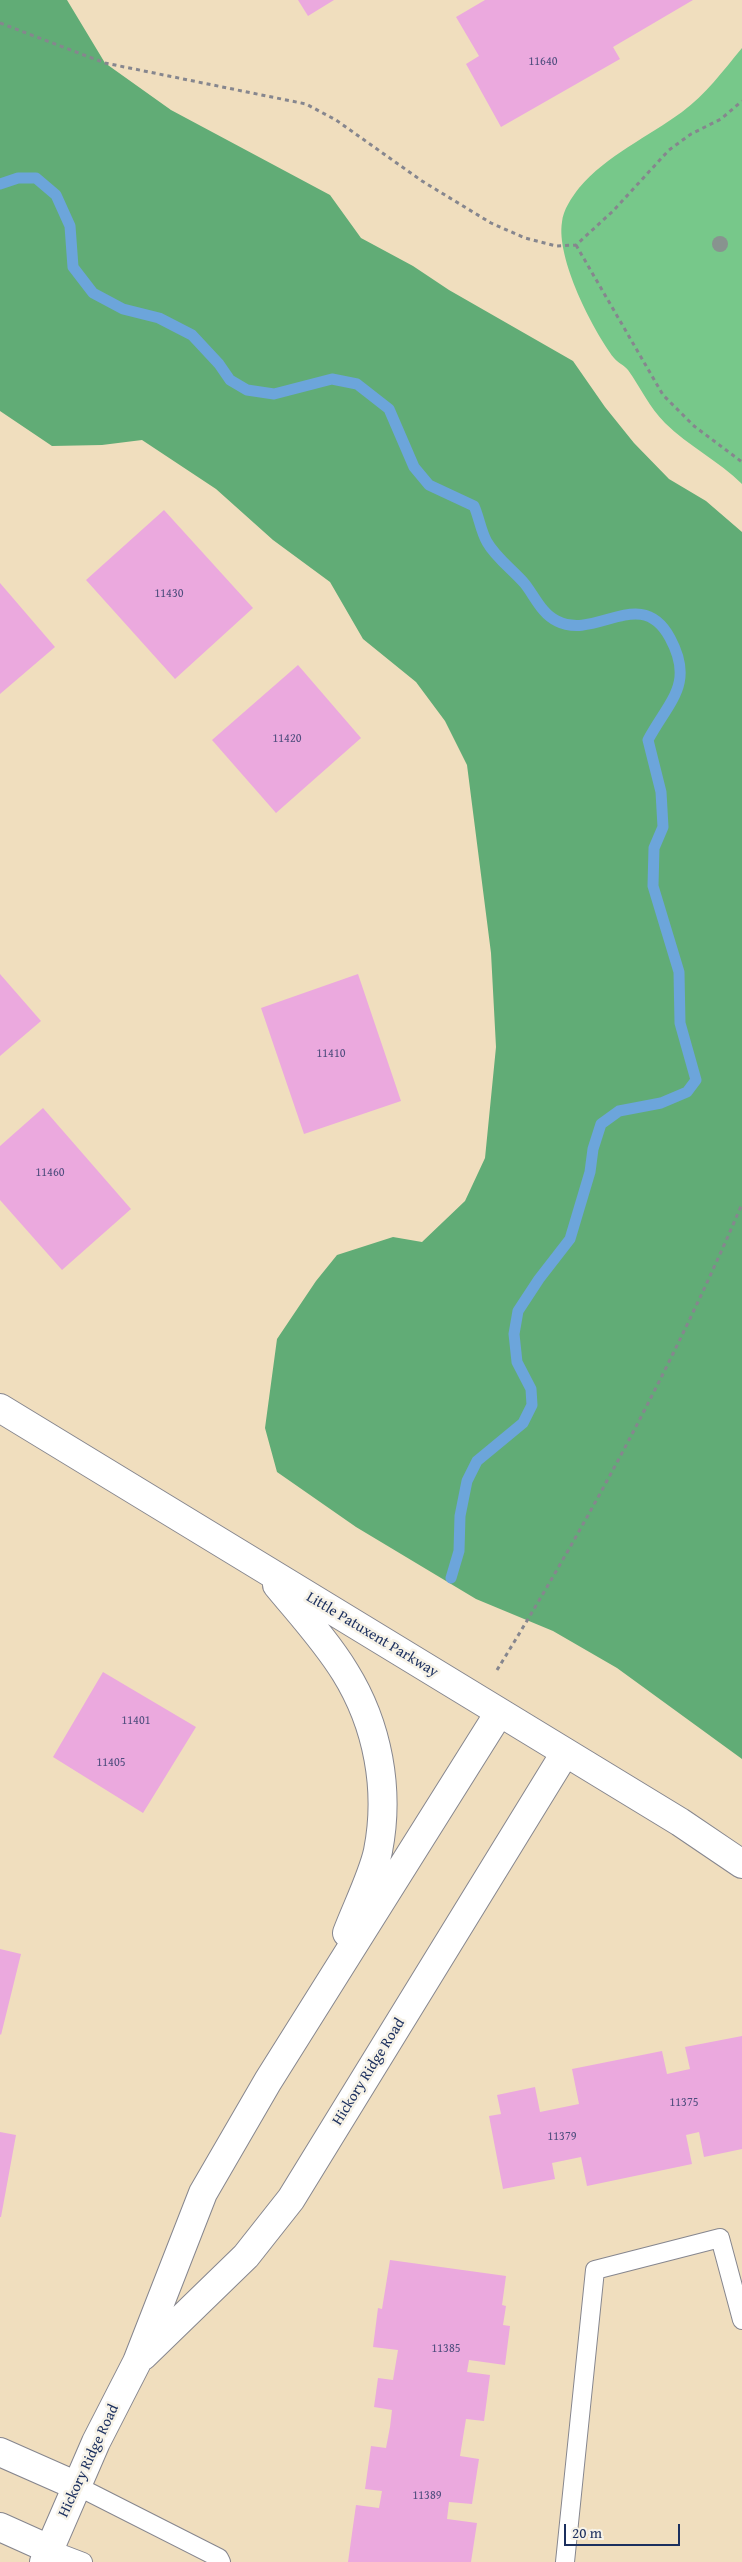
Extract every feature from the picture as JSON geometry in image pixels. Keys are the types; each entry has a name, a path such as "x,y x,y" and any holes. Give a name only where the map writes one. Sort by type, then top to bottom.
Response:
{"street":[{"name":"Little Patuxent Parkway","path":"0,1408 680,1822 742,1864"},
{"path":"267,1572 345,1672 364,1711 380,1755 383,1809 378,1852 323,1993"},
{"name":"Hickory Ridge Road","path":"46,2556 96,2442 137,2362 203,2193 268,2081 323,1993 489,1707"},
{"name":"Hickory Ridge Road","path":"137,2362 246,2256 290,2199 565,1753"},
{"path":"0,2452 77,2486"},
{"path":"0,2527 46,2556"}],"lane":[{"path":"566,2562 595,2270 720,2238 742,2320"},
{"path":"77,2486 219,2558 221,2562"},
{"path":"46,2556 83,2562"}],"path":[{"path":"0,23 105,63 306,104 336,120 422,181 491,223 525,238 556,246 576,245 613,211 669,150 691,134 721,119 742,101"},
{"path":"576,245 663,395 694,426 742,462"},
{"path":"489,1707 513,1645 619,1458 680,1341 742,1204"}],"green space":[{"path":"0,0 67,0 105,63 171,110 330,195 361,238 413,266 449,290 573,361 605,407 634,443 669,479 706,501 742,532 742,1759 617,1668 553,1631 476,1599 356,1527 277,1472 265,1428 277,1339 316,1281 337,1255 393,1237 422,1242 465,1201 485,1158 496,1047 491,953 467,765 445,721 416,682 363,639 330,582 273,540 216,489 142,440 102,445 52,446 0,411"},
{"path":"742,48 742,484 659,417 628,370 614,358 605,345 586,312 570,273 564,254 562,222 566,208 576,192 590,176 615,156 691,105 714,82"}],"building":[{"path":"298,0 334,0 308,16"},
{"path":"485,0 693,0 613,47 620,59 501,127 466,64 479,56 456,17"},
{"path":"164,510 253,608 175,679 86,580"},
{"path":"0,583 55,647 0,694"},
{"path":"298,665 361,738 276,813 212,740"},
{"path":"0,974 41,1021 0,1056"},
{"path":"358,974 401,1101 304,1134 261,1008"},
{"path":"43,1108 131,1209 62,1270 0,1200 0,1146"},
{"path":"103,1672 196,1727 143,1813 53,1757"},
{"path":"0,1949 21,1954 1,2035 0,2034"},
{"path":"742,2036 742,2149 704,2157 699,2132 686,2135 692,2164 587,2186 581,2157 552,2163 555,2179 503,2189 489,2116 501,2114 497,2095 535,2087 540,2112 579,2104 572,2069 662,2051 667,2074 690,2069 685,2047"},
{"path":"0,2132 16,2135 1,2217 0,2217"},
{"path":"390,2260 506,2276 502,2305 506,2306 503,2325 510,2326 505,2365 469,2360 467,2372 490,2375 484,2421 466,2419 460,2456 479,2459 472,2504 449,2502 447,2519 477,2523 471,2562 348,2562 356,2505 379,2508 382,2491 365,2489 371,2446 386,2448 392,2410 374,2407 378,2378 393,2380 398,2350 373,2347 378,2308 382,2309"}],"waterway":[{"path":"0,184 18,178 36,178 56,195 70,226 73,267 93,293 123,309 159,318 192,335 219,364 230,380 247,390 274,394 332,379 357,384 389,409 414,467 429,485 474,506 483,534 491,548 525,584 543,610 552,618 572,625 587,624 632,614 646,615 658,623 670,638 677,654 680,680 676,692 648,740 661,792 663,827 654,848 653,886 679,972 680,1023 696,1080 687,1092 661,1103 619,1111 601,1124 593,1149 590,1172 570,1239 539,1279 518,1311 514,1334 517,1362 531,1389 532,1405 523,1423 477,1461 467,1481 460,1516 459,1551 451,1578"}]}
